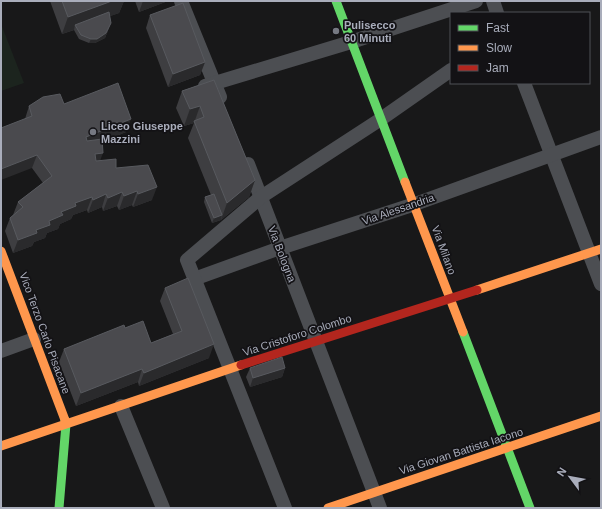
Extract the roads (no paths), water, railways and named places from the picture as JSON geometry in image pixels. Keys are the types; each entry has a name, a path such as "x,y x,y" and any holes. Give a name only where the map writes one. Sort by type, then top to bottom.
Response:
{"street":[{"name":"Via Milano","path":"336,1 415,204 530,508"},
{"path":"196,89 214,82 351,42 476,1"},
{"path":"493,1 497,12"},
{"path":"182,4 226,111"},
{"path":"285,508 231,368 187,260 261,197 450,71"},
{"path":"524,84 551,154 595,251 601,284"},
{"name":"Via Alessandria","path":"194,279 280,248 415,204 601,137"},
{"name":"Via Bologna","path":"244,154 380,508"},
{"name":"Vico Terzo Carlo Pisacane","path":"1,251 66,424"},
{"name":"Via Cristoforo Colombo","path":"1,446 231,368 450,299 595,251"},
{"path":"1,350 34,339"},
{"path":"121,406 163,508"},
{"name":"Via Giovan Battista Iacono","path":"328,508 601,416"},
{"path":"59,508 66,424"}],"place":[{"name":"Pulisecco 60 Minuti","path":"336,31"},
{"name":"Liceo Giuseppe Mazzini","path":"93,132"}]}
